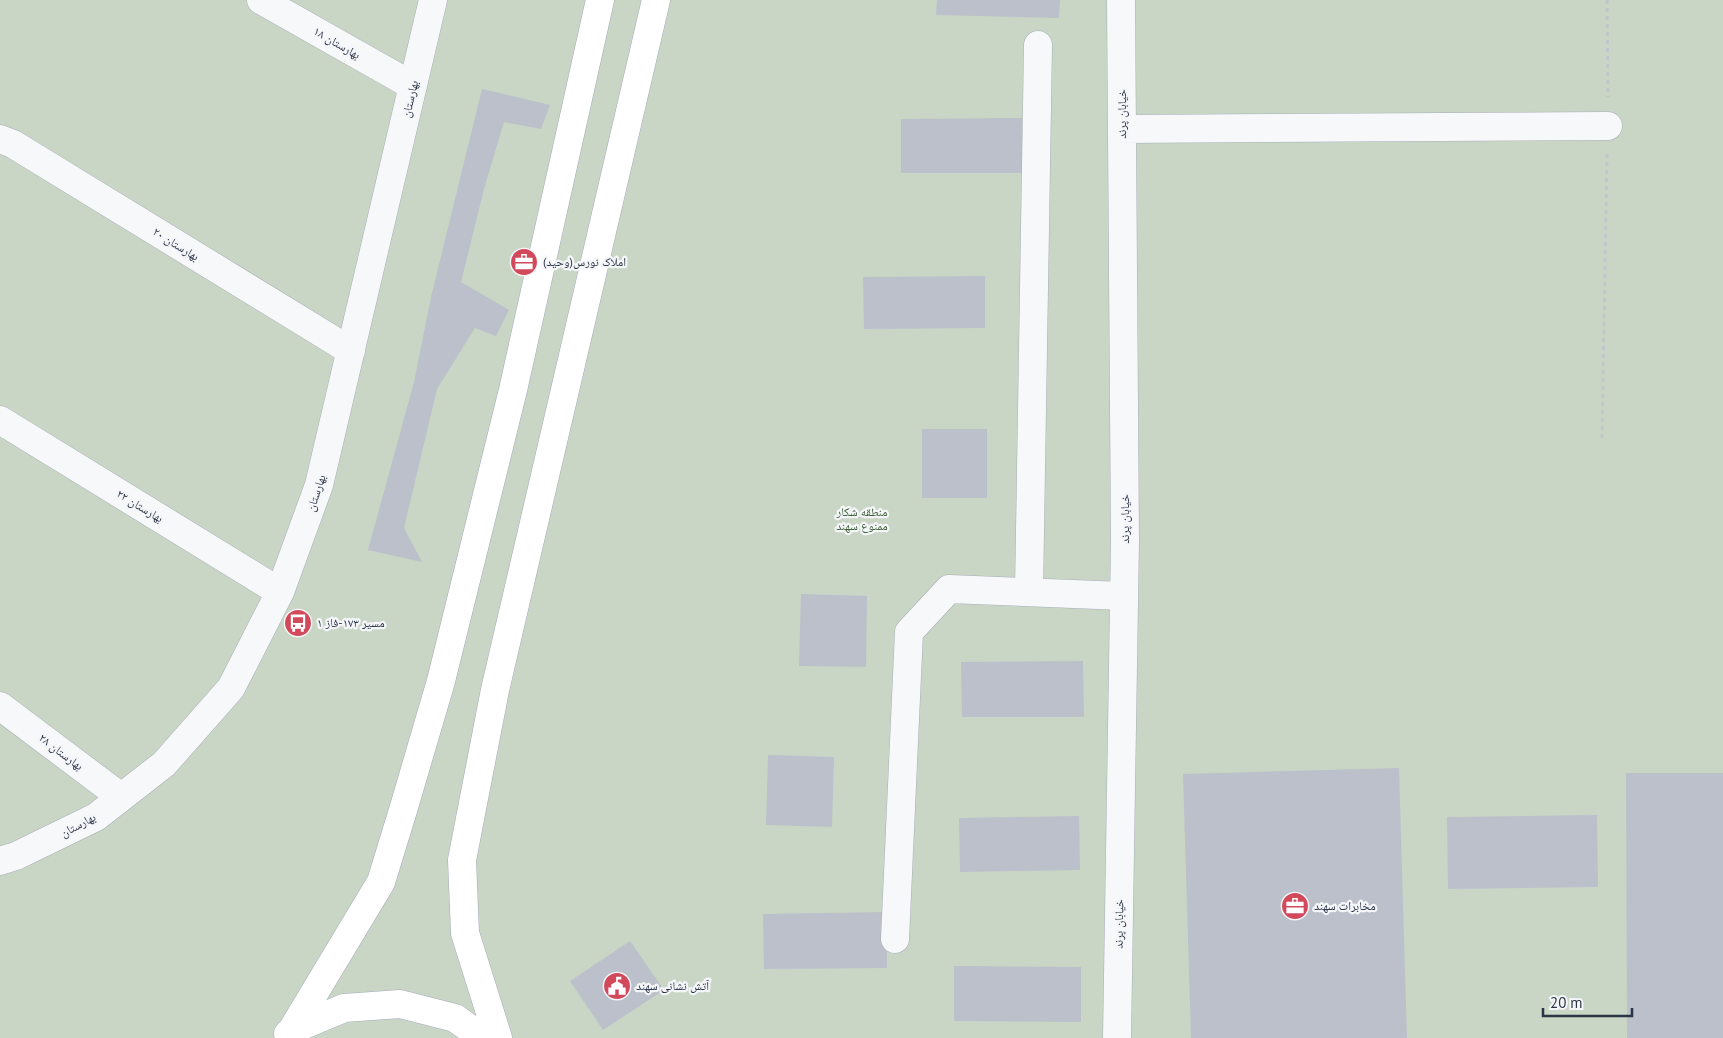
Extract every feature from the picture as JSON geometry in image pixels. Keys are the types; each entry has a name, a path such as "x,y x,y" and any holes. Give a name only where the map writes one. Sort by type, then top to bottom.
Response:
{"main road":[{"path":"287,1034 381,882 404,807 441,681 513,390 600,0"},
{"path":"498,1038 465,933 462,860 495,690 656,0"},
{"path":"287,1034 344,1008 400,1004 455,1018 483,1038"}],"street":[{"name":"بهارستان ۱۸","path":"261,0 413,86"},
{"name":"بهارستان","path":"0,861 16,856 96,817 164,764 231,688 280,592 319,485 433,0"},
{"name":"خیابان پرند","path":"1117,1038 1125,541 1121,0"},
{"path":"1029,592 1038,45"},
{"path":"1122,130 1608,126"},
{"name":"بهارستان ۲۰","path":"0,139 13,144 351,351"},
{"name":"بهارستان ۲۲","path":"0,420 280,592"},
{"path":"895,939 909,632 950,589 1124,596"},
{"name":"بهارستان ۲۸","path":"0,706 121,797"}],"path":[{"path":"1602,438 1608,126 1607,0"}],"green space":[{"name":"منطقه شکار ممنوع سهند","path":"0,0 1723,0 1723,1038 0,1038"}],"building":[{"path":"937,0 1060,0 1059,18 936,15"},
{"path":"482,89 550,105 541,129 504,122 484,189 461,282 509,310 496,336 475,328 437,389 404,528 422,562 368,550 414,382 431,297"},
{"path":"1022,118 1022,173 901,173 901,119"},
{"path":"985,276 985,328 864,329 863,277"},
{"path":"922,429 987,429 987,498 922,498"},
{"path":"801,594 867,596 866,667 799,666"},
{"path":"1083,661 1084,717 962,717 961,662"},
{"path":"768,755 834,757 832,827 766,825"},
{"name":"مخابرات سهند","path":"1399,768 1407,1038 1191,1038 1183,774"},
{"path":"1626,773 1723,773 1723,1038 1627,1038"},
{"path":"1597,815 1598,887 1448,889 1447,817"},
{"path":"1079,816 1080,870 960,872 959,818"},
{"path":"886,912 887,968 764,969 763,914"},
{"name":"آتش نشانی سهند","path":"630,941 664,990 603,1030 570,981"},
{"path":"954,966 1081,967 1081,1022 954,1021"}],"place":[{"name":"املاک نورس(وحید)","path":"524,262"},
{"name":"مسیر ۱۷۳-فاز ۱","path":"298,623"},
{"name":"مخابرات سهند","path":"1295,906"},
{"name":"آتش نشانی سهند","path":"617,986"}]}
